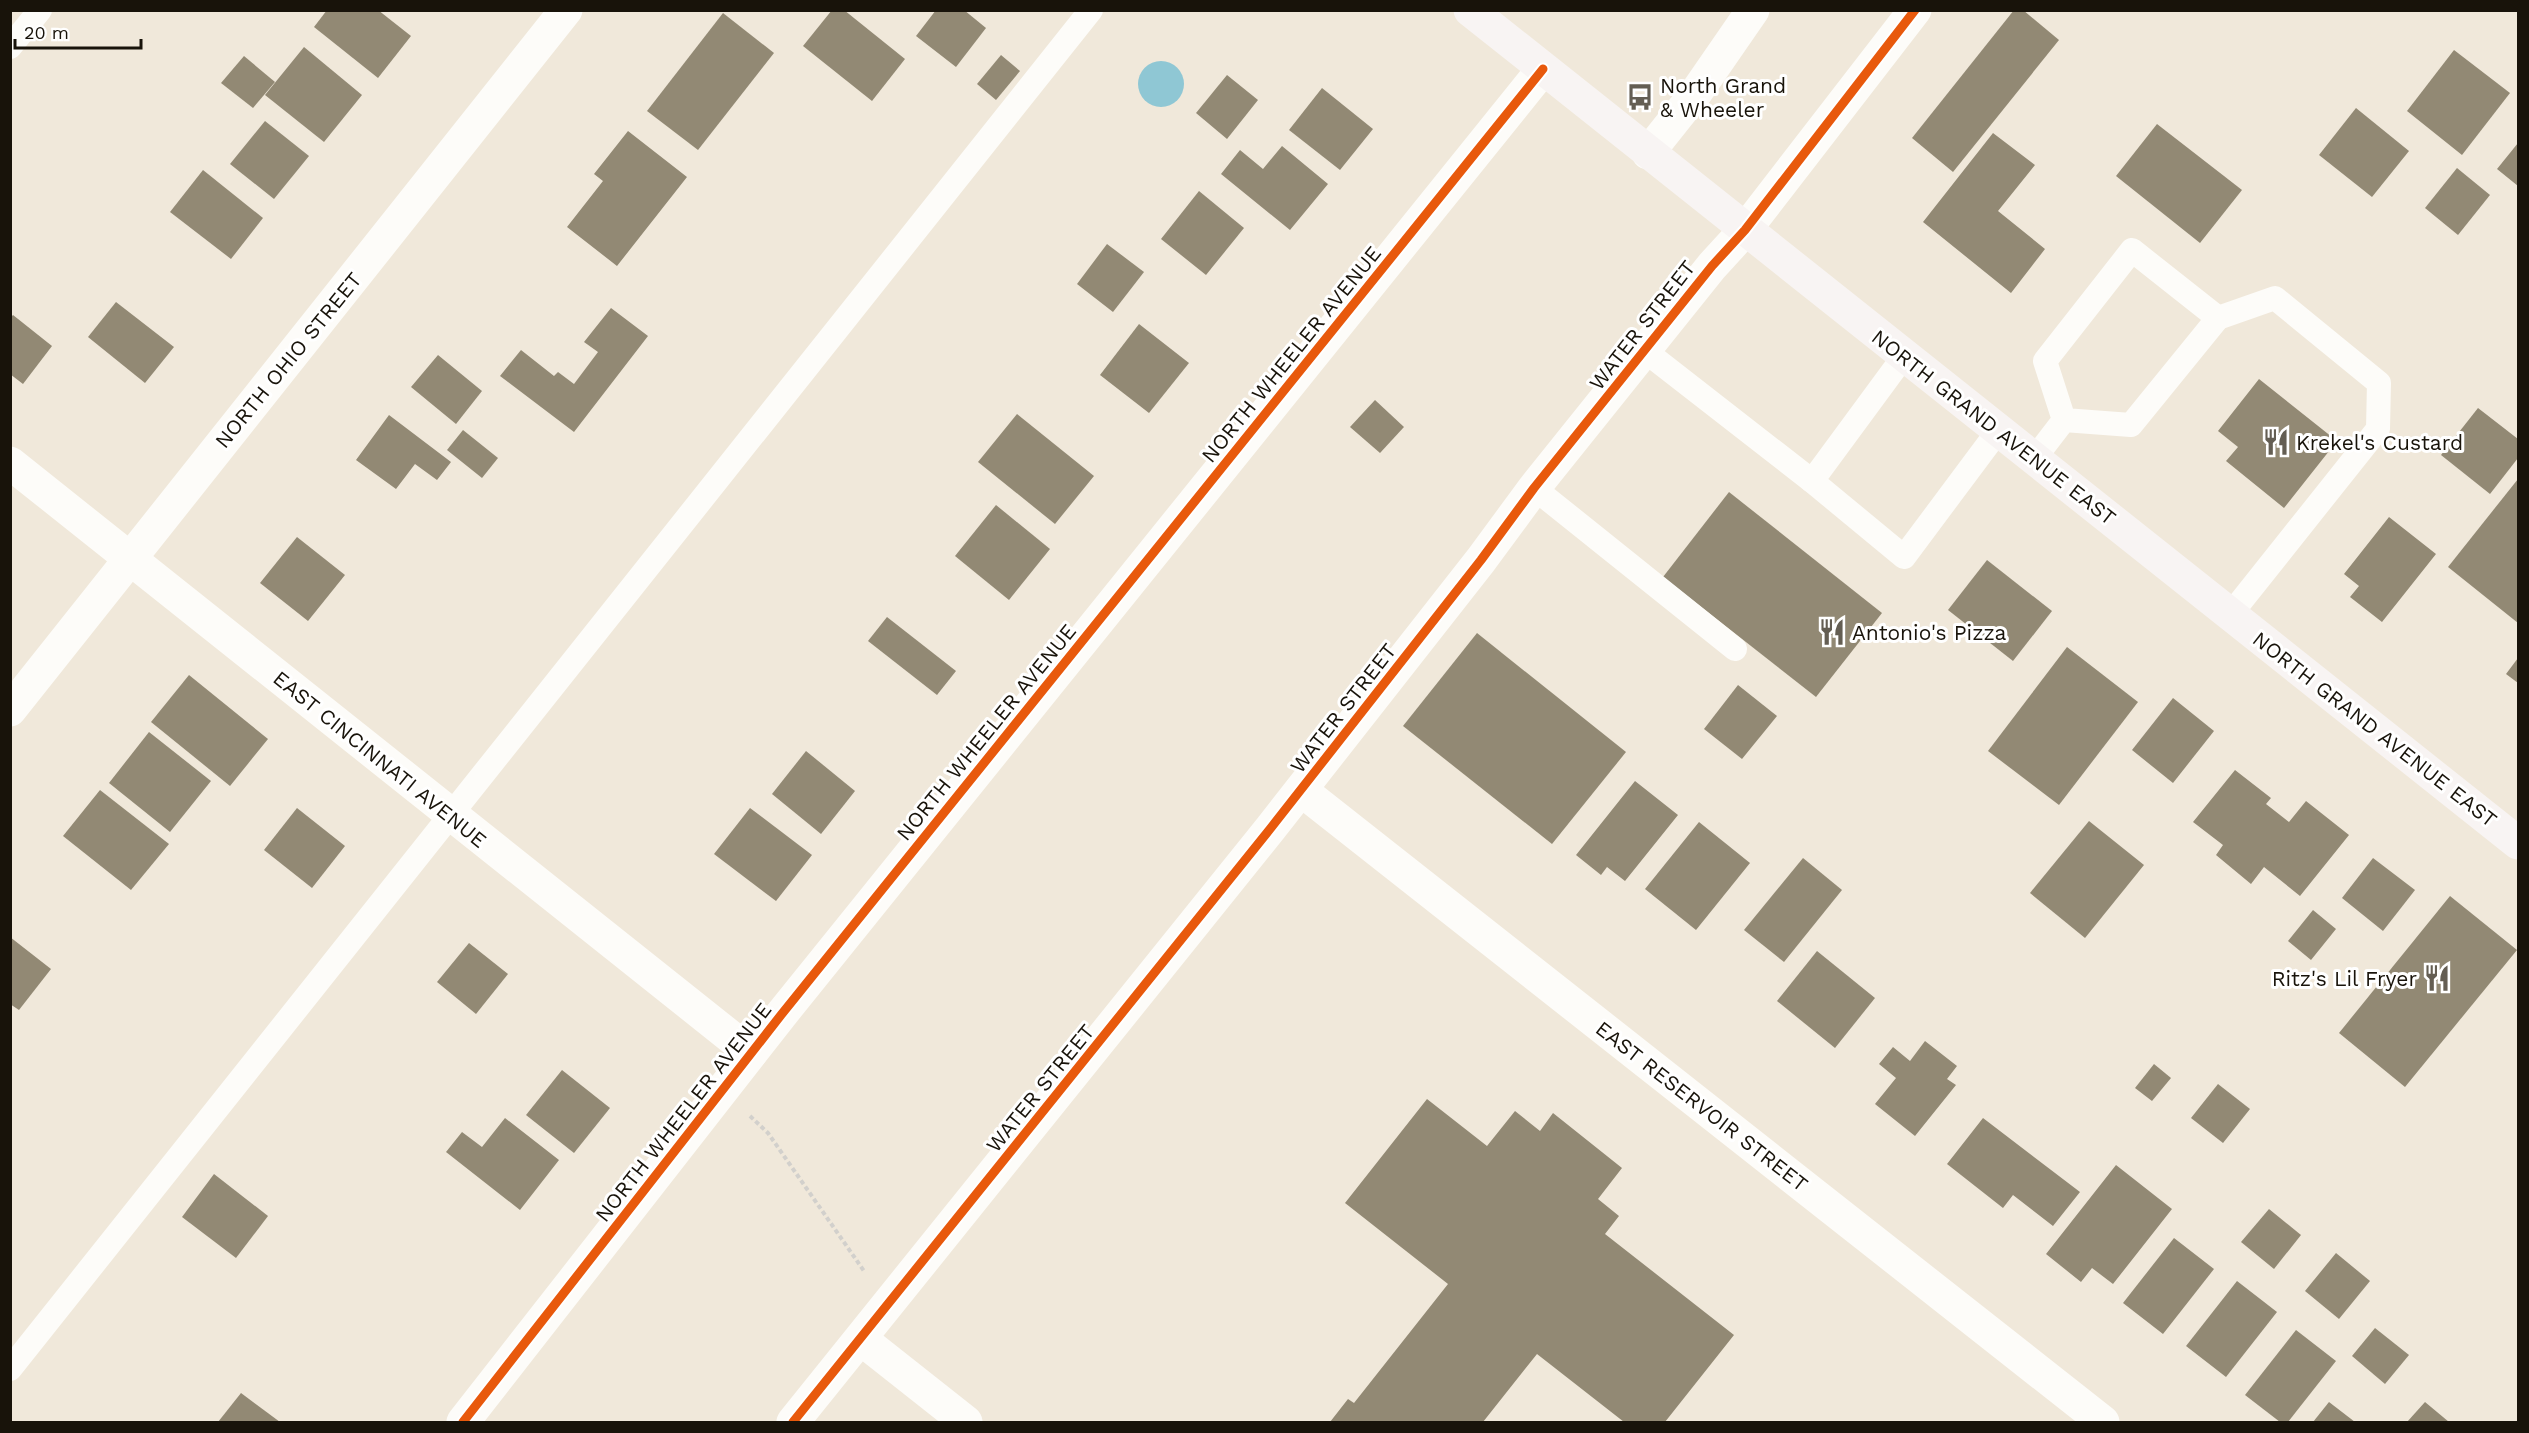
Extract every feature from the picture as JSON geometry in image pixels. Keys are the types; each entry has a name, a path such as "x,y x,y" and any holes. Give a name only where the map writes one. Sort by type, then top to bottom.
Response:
{"street":[{"name":"NORTH OHIO STREET","path":"10,710 566,10"},
{"name":"NORTH GRAND AVENUE EAST","path":"1470,10 1745,231 2518,843"},
{"path":"1648,153 1695,94 1753,10"},
{"name":"WATER STREET","path":"792,1422 888,1306 1301,790 1534,488 1712,266 1745,231 1915,10"},
{"name":"NORTH WHEELER AVENUE","path":"463,1422 751,1053 1543,69"},
{"name":"EAST CINCINNATI AVENUE","path":"10,463 751,1053"},
{"name":"EAST RESERVOIR STREET","path":"1301,790 2103,1422"},
{"path":"861,1339 966,1422"}],"lane":[{"path":"10,47 40,10"},
{"path":"10,1369 1090,10"},
{"path":"2064,420 2045,360 2132,250 2218,318"},
{"path":"2064,420 2131,425 2218,318 2275,298 2379,383 2378,429 2230,615"},
{"path":"1645,351 1812,481 1904,557 1998,431"},
{"path":"1812,481 1904,356"},
{"path":"2034,459 2064,420"},
{"path":"1534,488 1735,650"}],"path":[{"path":"723,1090 768,1133 888,1306"}],"water":[{"path":"1161,61 1177,68 1184,84 1177,100 1161,107 1145,100 1138,84 1145,68"}],"building":[{"path":"327,10 378,10 411,36 378,78 314,27"},
{"path":"832,10 844,10 905,59 872,101 803,46"},
{"path":"936,10 964,10 986,28 956,67 916,36"},
{"path":"2014,10 2023,10 2059,40 1953,172 1912,138"},
{"path":"723,13 774,53 698,150 647,111"},
{"path":"304,47 362,95 324,142 265,95"},
{"path":"2454,50 2510,93 2462,155 2407,111"},
{"path":"1001,55 1020,71 996,100 977,84"},
{"path":"244,56 275,82 253,108 221,83"},
{"path":"1227,75 1258,100 1227,139 1196,113"},
{"path":"1322,88 1373,129 1340,170 1289,130"},
{"path":"2356,108 2409,151 2372,197 2319,155"},
{"path":"265,121 309,156 274,199 230,164"},
{"path":"2157,124 2242,190 2200,243 2116,176"},
{"path":"628,131 687,177 617,266 567,227 603,181 594,174"},
{"path":"1993,133 2035,165 1998,211 2045,249 2011,293 1923,222"},
{"path":"2518,143 2518,186 2497,169"},
{"path":"1282,146 1328,184 1290,230 1221,174 1240,150 1263,169"},
{"path":"2457,168 2490,195 2458,235 2425,208"},
{"path":"203,170 263,218 231,259 170,212"},
{"path":"1199,191 1244,228 1206,275 1161,239"},
{"path":"1107,244 1144,272 1113,312 1077,284"},
{"path":"116,302 174,347 145,383 88,337"},
{"path":"611,308 648,336 574,432 500,376 521,350 554,376 558,372 574,384 598,352 584,342"},
{"path":"13,315 52,346 23,384 10,374 10,318"},
{"path":"1139,324 1189,363 1149,413 1100,375"},
{"path":"438,355 482,391 456,424 411,387"},
{"path":"2259,379 2337,441 2284,508 2226,461 2238,447 2218,431"},
{"path":"1375,400 1404,427 1380,453 1350,427"},
{"path":"2478,408 2518,439 2518,458 2490,494 2441,455"},
{"path":"1017,414 1094,476 1055,524 978,462"},
{"path":"389,415 451,462 437,480 415,464 396,489 356,460"},
{"path":"463,430 498,458 482,478 447,450"},
{"path":"2518,479 2518,623 2448,567"},
{"path":"1729,492 1882,613 1816,697 1663,577"},
{"path":"996,505 1050,549 1009,600 955,556"},
{"path":"2389,517 2436,554 2382,622 2350,597 2359,586 2344,574"},
{"path":"297,537 345,575 308,621 260,583"},
{"path":"1987,560 2052,611 2013,661 1948,610"},
{"path":"887,617 956,671 937,695 868,641"},
{"path":"1477,633 1626,752 1552,844 1403,726"},
{"path":"2067,647 2138,702 2059,805 1988,751"},
{"path":"2518,658 2518,683 2506,674"},
{"path":"189,675 268,739 230,786 151,722"},
{"path":"1738,685 1777,716 1742,759 1704,729"},
{"path":"2173,698 2214,731 2173,783 2132,750"},
{"path":"149,732 211,781 170,832 109,783"},
{"path":"806,751 855,791 821,834 772,794"},
{"path":"2235,770 2271,798 2266,804 2289,822 2306,801 2349,835 2300,896 2264,867 2251,884 2216,855 2223,845 2193,822"},
{"path":"1635,781 1678,815 1625,881 1607,867 1601,875 1576,855"},
{"path":"100,790 169,844 131,890 63,836"},
{"path":"297,808 345,846 312,888 264,850"},
{"path":"750,808 812,855 776,901 714,854"},
{"path":"2089,821 2144,865 2085,938 2030,893"},
{"path":"1699,822 1750,863 1696,930 1645,889"},
{"path":"1803,858 1842,890 1784,962 1744,930"},
{"path":"2373,858 2415,890 2383,931 2342,898"},
{"path":"2450,896 2517,950 2405,1087 2339,1033"},
{"path":"2313,910 2336,929 2311,960 2288,941"},
{"path":"10,937 51,969 19,1010 10,1004"},
{"path":"469,943 508,974 476,1014 437,982"},
{"path":"1817,951 1875,998 1835,1048 1777,1001"},
{"path":"1925,1041 1957,1066 1947,1079 1956,1085 1915,1136 1875,1104 1896,1078 1879,1064 1893,1047 1910,1061"},
{"path":"2154,1064 2171,1078 2152,1101 2135,1088"},
{"path":"562,1070 610,1108 574,1153 526,1115"},
{"path":"2218,1084 2250,1109 2223,1143 2191,1118"},
{"path":"1427,1099 1487,1146 1515,1111 1540,1131 1553,1113 1622,1168 1598,1199 1619,1216 1605,1234 1734,1335 1665,1422 1624,1422 1537,1354 1483,1422 1330,1422 1348,1399 1354,1403 1448,1284 1345,1203"},
{"path":"505,1118 559,1160 520,1210 446,1152 462,1132 482,1147"},
{"path":"1983,1118 2080,1192 2053,1226 2013,1195 2003,1208 1947,1164"},
{"path":"2116,1165 2172,1209 2113,1284 2092,1268 2081,1282 2046,1254"},
{"path":"214,1174 268,1216 236,1258 182,1217"},
{"path":"2269,1209 2301,1235 2274,1269 2241,1242"},
{"path":"2174,1238 2214,1269 2163,1334 2123,1303"},
{"path":"2336,1253 2370,1281 2339,1319 2305,1291"},
{"path":"2237,1281 2277,1312 2226,1377 2186,1346"},
{"path":"2375,1328 2409,1355 2385,1384 2352,1356"},
{"path":"2296,1330 2336,1361 2288,1422 2280,1422 2245,1395"},
{"path":"241,1393 280,1422 218,1422"},
{"path":"2329,1402 2355,1422 2313,1422"},
{"path":"2425,1402 2449,1422 2407,1422"}],"cycle path":[{"path":"793,1422 1270,829 1481,560 1534,488 1712,266 1745,230 1915,10"},
{"path":"463,1422 781,1015 1543,69"}],"place":[{"name":"North Grand & Wheeler","path":"1640,97"},
{"name":"Krekel's Custard","path":"2276,442"},
{"name":"Antonio's Pizza","path":"1832,632"},
{"name":"Ritz's Lil Fryer","path":"2437,978"}]}
